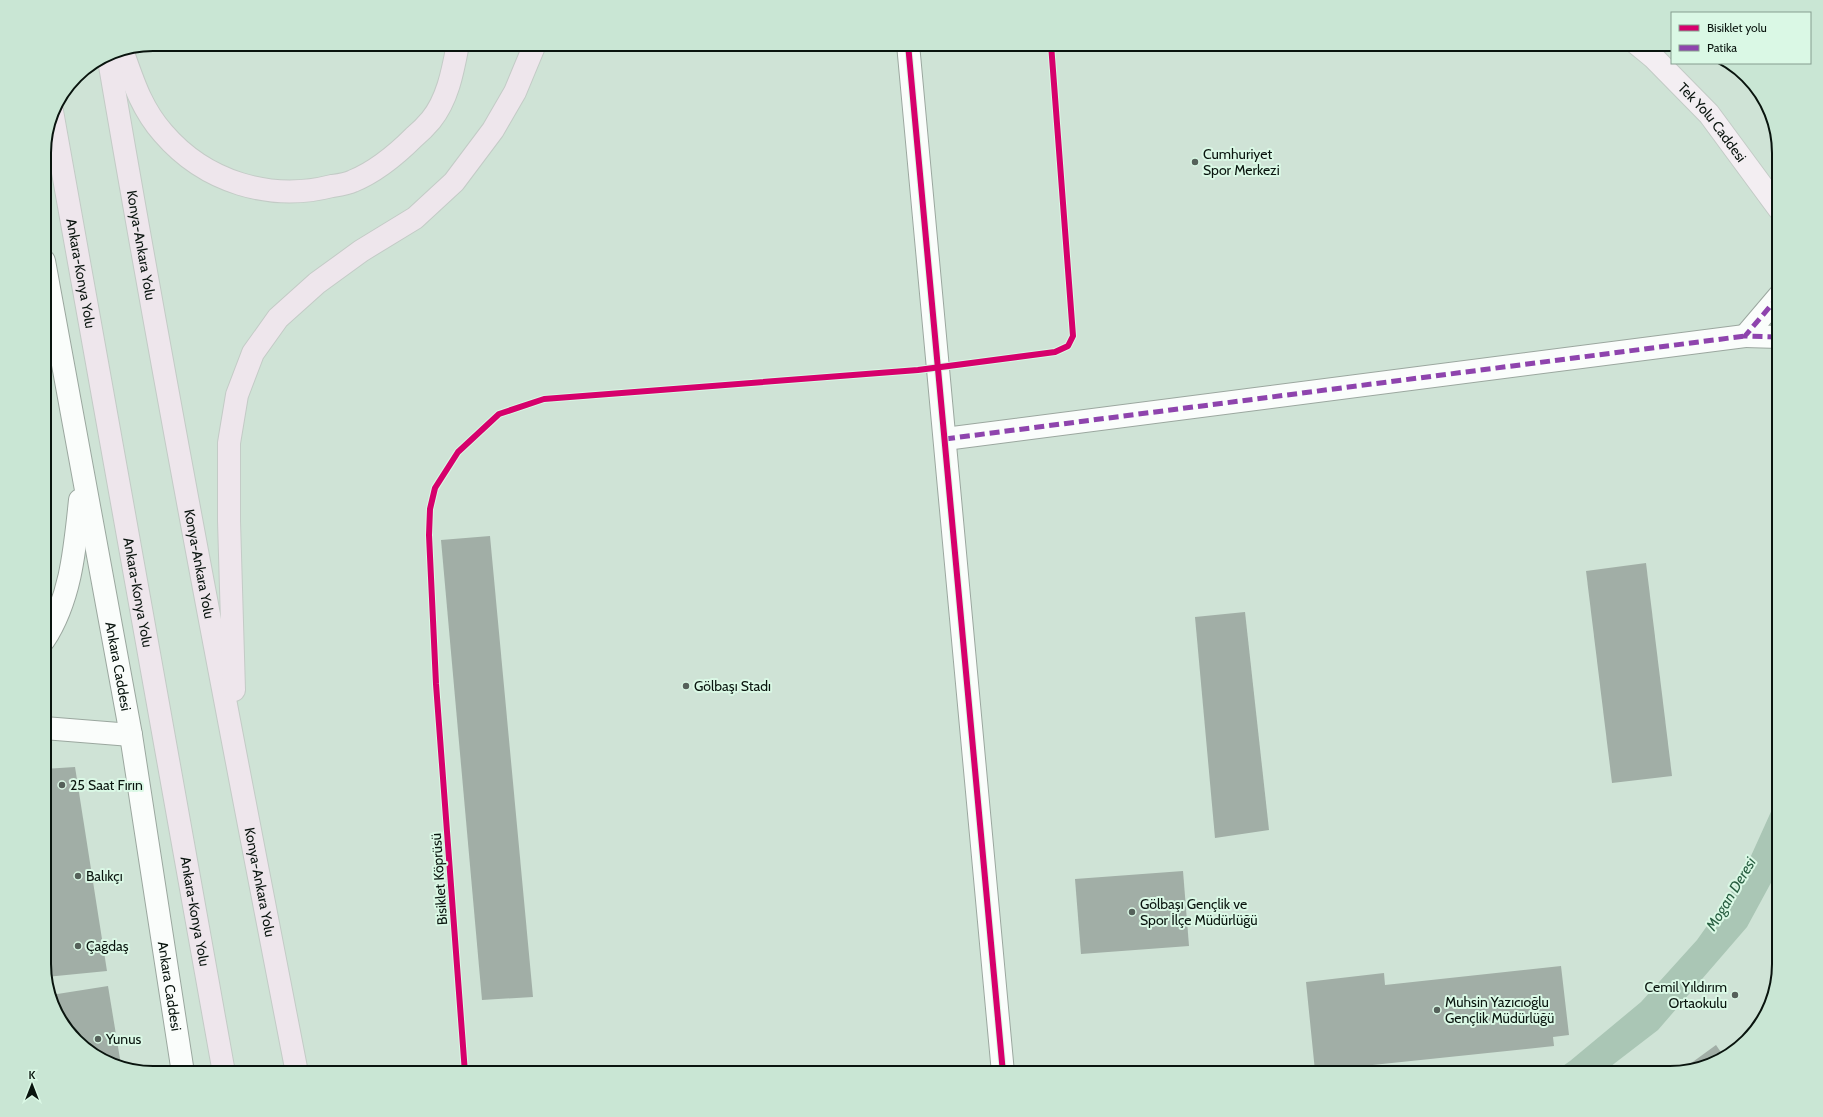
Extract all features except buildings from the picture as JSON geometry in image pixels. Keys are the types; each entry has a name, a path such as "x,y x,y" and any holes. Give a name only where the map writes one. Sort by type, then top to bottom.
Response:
{"highway":[{"path":"124,55 140,99 163,134 192,160 217,176 249,188 283,193 319,190 352,181 378,166 403,148 431,120 447,92 456,51"},
{"path":"236,761 228,521 229,442 237,395 253,353 278,318 317,283 361,251 415,218 454,182 493,130 515,92 532,51"},
{"name":"Konya-Ankara Yolu","path":"109,61 140,241 236,761 296,1066"},
{"name":"Ankara-Konya Yolu","path":"54,125 223,1066"}],"main road":[{"name":"Tek Yolu Caddesi","path":"1646,51 1709,114 1772,200"}],"street":[{"path":"909,51 1002,1066"},
{"name":"Ankara Caddesi","path":"51,299 131,735 182,1066"},
{"path":"1745,336 1772,304"},
{"path":"945,439 1745,336 1772,337"},
{"path":"51,627 61,608 71,568 77,533 83,475"},
{"path":"51,729 131,735"}],"shaded area":[{"path":"152,51 1670,51 1671,64 1721,65 1742,81 1751,91 1762,108 1767,120 1772,146 1772,964 1769,991 1758,1015 1742,1036 1721,1052 1697,1063 1670,1066 152,1066 126,1063 102,1052 81,1036 68,1021 56,997 51,971 51,146 54,126 61,108 76,86 91,72 108,61 126,54"}],"water":[{"name":"Mogan Deresi","path":"1772,809 1772,881 1747,927 1658,1030 1611,1066 1563,1066 1641,1002 1697,940 1741,878"}],"marked path":[{"path":"1772,304 1745,336 1772,337"},
{"path":"945,439 1745,336"}],"cycle path":[{"path":"909,51 1002,1066"},
{"name":"Bisiklet Köprüsü","path":"464,1066 436,684 429,535 430,509 435,488 458,452 499,414 544,399 918,370 1055,352 1068,346 1073,336 1052,51"}],"place":[{"name":"Cumhuriyet Spor Merkezi","path":"1195,162"},
{"name":"Gölbaşı Stadı","path":"686,686"},
{"name":"25 Saat Fırın","path":"62,785"},
{"name":"Balıkçı","path":"78,876"},
{"name":"Gölbaşı Gençlik ve Spor İlçe Müdürlüğü","path":"1132,912"},
{"name":"Çağdaş","path":"78,946"},
{"name":"Cemil Yıldırım Ortaokulu","path":"1735,995"},
{"name":"Muhsin Yazıcıoğlu Gençlik Müdürlüğü","path":"1437,1010"},
{"name":"Yunus","path":"98,1039"}]}
